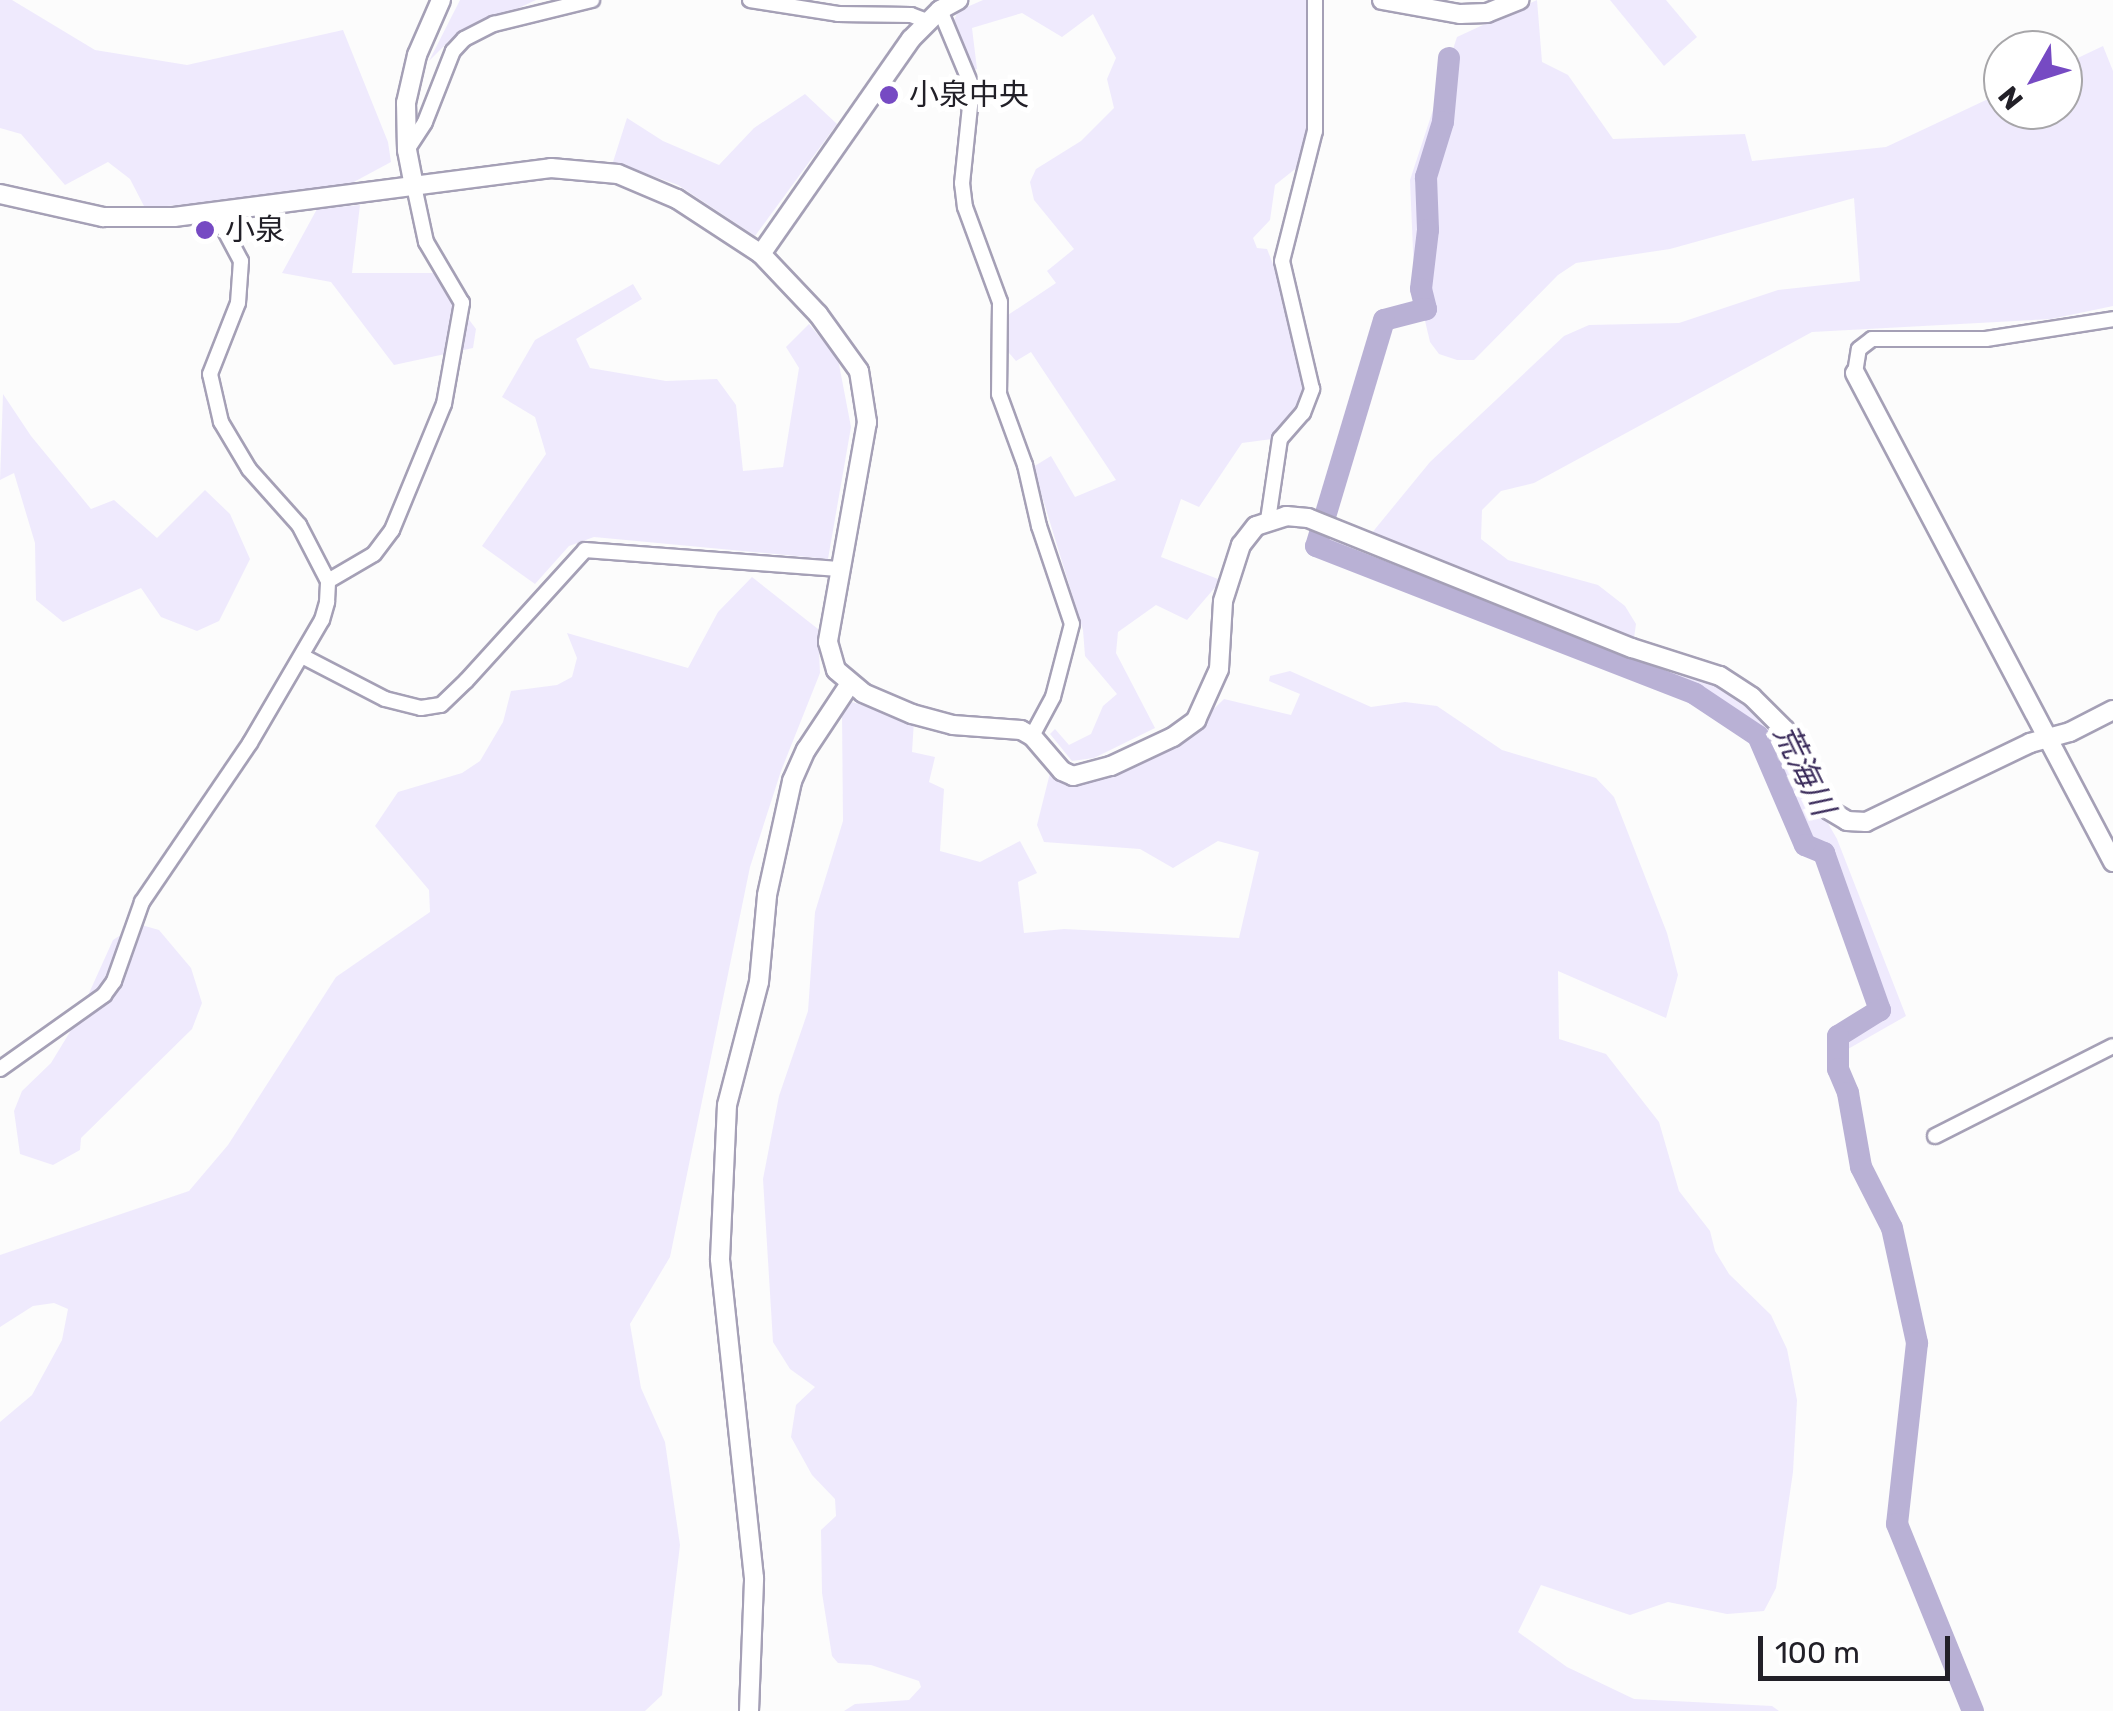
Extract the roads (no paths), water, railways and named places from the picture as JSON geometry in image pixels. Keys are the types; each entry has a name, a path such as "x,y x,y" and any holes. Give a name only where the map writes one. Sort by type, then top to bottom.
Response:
{"street":[{"path":"328,581 374,554 392,530 444,404 462,303 426,242 407,150 409,84 440,0"},
{"path":"407,150 424,122 453,50 464,39 494,24 592,0"},
{"path":"750,0 838,14 933,16"},
{"path":"761,254 933,16 958,0"},
{"path":"1268,520 1280,439 1303,413 1312,388 1282,261 1314,131 1315,0"},
{"path":"1392,1 1460,14 1487,13 1520,0"},
{"path":"933,16 972,87 962,183 965,207 1000,302 999,394 1026,465 1039,526 1072,624 1053,698 1042,725 1032,736"},
{"path":"0,194 103,217 222,212 550,168 618,174 677,198 761,254 818,314 848,354 865,390 867,422 838,569 830,658 849,685 912,714 952,725 1021,730 1032,736 1062,771 1082,777 1172,737 1196,720 1219,669 1223,600 1241,545 1256,526 1268,520 1308,518 1632,648 1720,676 1752,697 1786,730 1829,810 1847,821 1866,822 2030,743 2049,740 2113,710"},
{"path":"0,1069 104,995 114,980 142,902 250,743 322,620 328,581 299,525 248,469 221,422 210,374 238,303 240,272 222,212"},
{"path":"2113,319 1986,339 1872,339 1859,349 1856,373 2113,862"},
{"path":"302,656 385,699 421,708 441,704 466,681 586,550 838,569"},
{"path":"750,1711 754,1578 720,1259 727,1105 759,982 767,896 792,781 806,750 849,685"},
{"path":"1935,1136 2113,1046"}],"waterway":[{"name":"荒海川","path":"1449,58 1443,122 1426,177 1428,230 1421,289 1426,309 1384,320 1316,546 1695,694 1758,736 1805,845 1824,853 1880,1010 1838,1036 1838,1069 1848,1093 1861,1167 1892,1228 1917,1343 1897,1524 1973,1711"}],"place":[{"name":"小泉中央","path":"889,95"},
{"name":"小泉","path":"205,230"}]}
